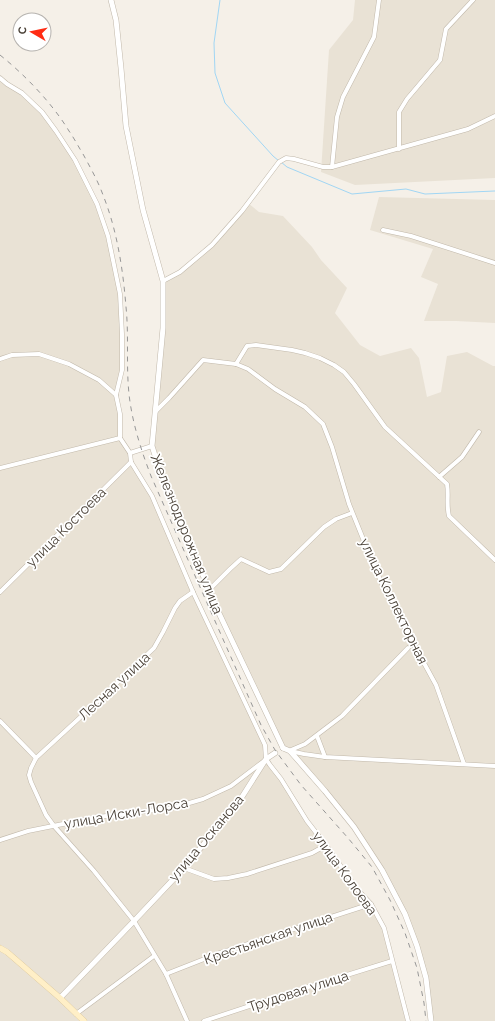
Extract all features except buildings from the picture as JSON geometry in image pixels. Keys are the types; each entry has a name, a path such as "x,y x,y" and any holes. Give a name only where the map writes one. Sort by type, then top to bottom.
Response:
{"main road":[{"path":"0,948 7,952 60,998 84,1021"}],"street":[{"name":"Железнодорожная улица","path":"111,0 117,28 126,126 143,210 163,281 163,328 152,446 160,471 209,590 283,748"},
{"path":"332,167 337,117 343,97 374,37 380,0"},
{"path":"399,149 399,112 407,98 440,60 446,29 473,0"},
{"path":"0,78 22,93 42,112 75,160 97,204 108,236 120,294 122,370 116,395 120,414 120,438 130,452 131,462 152,496 193,592 264,745 266,759"},
{"path":"163,281 180,272 212,245 242,211 279,162 286,158 323,167 332,167 468,129 495,116"},
{"path":"383,230 411,236 495,263"},
{"path":"156,411 203,360 236,364 247,346 292,350 320,358 344,372 385,427 447,484 447,508 449,516 495,560"},
{"path":"0,360 12,355 39,354 69,364 99,380 116,395"},
{"name":"улица Коллекторная","path":"236,364 248,369 305,407 323,424 332,447 352,513 388,597 436,685 464,764"},
{"path":"439,477 462,457 479,432"},
{"path":"0,468 120,438"},
{"path":"130,452 152,446"},
{"name":"улица Костоева","path":"0,592 131,462"},
{"path":"209,590 241,559 269,572 281,569 324,527 336,519 352,513"},
{"name":"Лесная улица","path":"54,826 46,814 28,775 36,758 154,648 175,608 180,601 193,592"},
{"path":"290,751 318,736 342,716 408,648"},
{"path":"0,721 36,758"},
{"path":"318,736 326,757"},
{"path":"283,748 304,754 326,757 494,766"},
{"name":"улица Осканова","path":"60,998 184,868 240,800 266,759 283,748"},
{"path":"290,751 354,827 382,870 405,914 417,946 426,978 431,1021"},
{"path":"299,762 300,757 304,754"},
{"name":"улица Иски-Лорса","path":"0,840 28,831 98,817 172,808 203,799 231,786 266,759"},
{"name":"улица Колоева","path":"266,759 281,779 307,821 332,853 356,888 371,904 384,928 408,1021"},
{"path":"54,826 94,871 134,921 166,974 187,1021"},
{"path":"184,868 214,879 228,878 247,874 312,853 321,848 332,853"},
{"name":"Крестьянская улица","path":"166,974 217,954 371,904"},
{"path":"76,1014 154,956"},
{"name":"Трудовая улица","path":"204,1021 392,961"}],"shaded area":[{"path":"355,0 495,0 495,178 355,185 321,172 329,50 353,20"},
{"path":"0,78 22,93 42,112 75,160 97,204 108,236 120,294 122,370 116,395 120,414 120,438 130,453 131,462 152,496 193,592 265,745 266,759 307,821 356,888 371,904 384,928 408,1021 0,1021"},
{"path":"379,197 495,200 495,323 424,321 438,284 421,277 433,249 370,230"},
{"path":"248,203 259,212 283,216 347,288 335,313 360,345 380,356 411,348 419,358 427,397 441,392 447,356 467,352 495,366 495,1021 431,1021 426,978 405,914 354,827 290,751 283,748 217,609 160,471 152,440 163,328 163,281 180,272 212,245"}],"waterway":[{"path":"220,0 214,43 215,73 225,103 279,161"},
{"path":"281,162 287,167 352,194 406,189 425,194 495,191"}],"railway":[{"path":"0,55 19,71 55,110 74,139 99,185 108,208 119,250 127,318 130,404 137,436 151,476 261,725 275,750 301,785 372,867 390,900 405,933 417,968 426,1021"}]}
